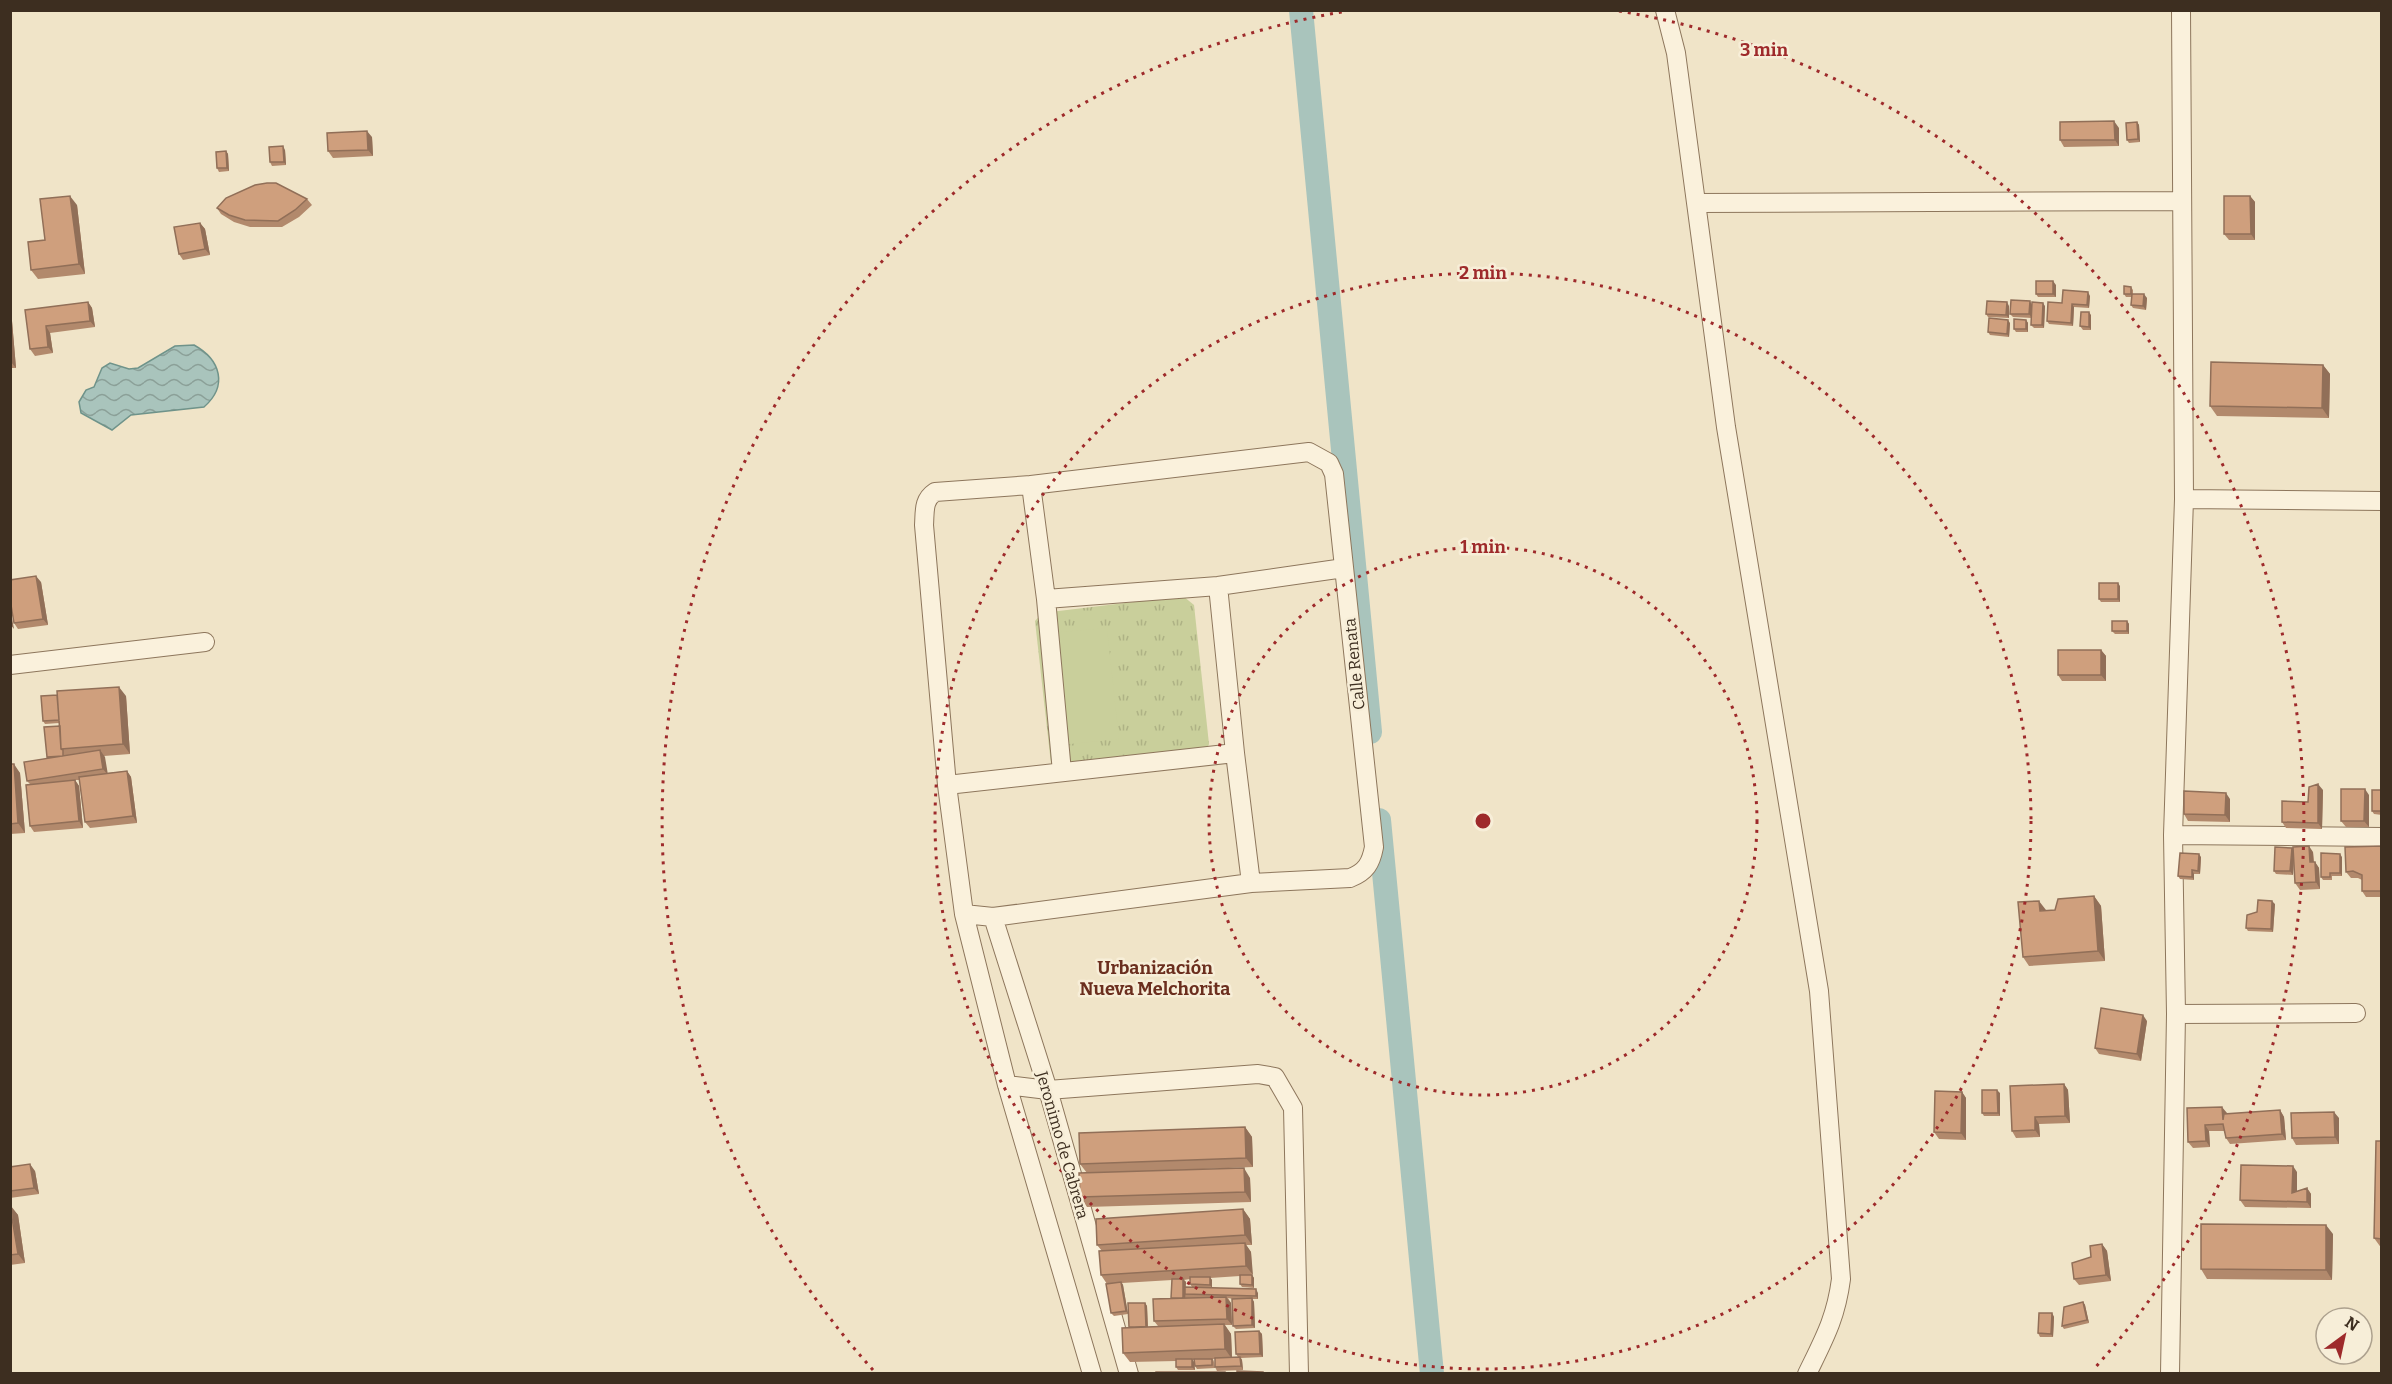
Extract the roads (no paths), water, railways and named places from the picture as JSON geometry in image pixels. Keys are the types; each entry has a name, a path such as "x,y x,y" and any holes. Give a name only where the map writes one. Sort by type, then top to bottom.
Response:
{"street":[{"path":"1665,10 1676,53 1728,439 1819,992 1841,1279 1832,1324 1807,1374"},
{"path":"2170,1374 2176,1014 2173,835 2184,499 2181,10"},
{"path":"1696,203 2181,201"},
{"name":"Calle Renata","path":"1031,485 1309,452 1329,463 1334,474 1374,847 1367,868 1350,878 1251,883"},
{"path":"1062,772 1046,599 1031,485 935,492 928,496 925,503 925,537 947,784 964,914 1007,1085 1092,1374"},
{"path":"2184,499 2382,501"},
{"path":"1046,599 1218,586 1344,568"},
{"path":"964,914 993,917 1251,883 1218,586"},
{"path":"10,664 205,642"},
{"path":"947,784 1235,753"},
{"path":"2173,835 2382,837"},
{"name":"Jeronimo de Cabrera","path":"993,917 1048,1090 1129,1374"},
{"path":"2176,1014 2356,1013"},
{"path":"1007,1085 1048,1090 1258,1074 1275,1077 1293,1108 1299,1374"}],"water":[{"path":"194,345 210,358 218,374 219,382 216,391 204,407 131,415 112,430 81,413 79,402 86,390 94,387 102,368 110,363 129,369 138,368 175,346"}],"waterway":[{"path":"1301,10 1370,732"},
{"path":"1379,820 1432,1374"}],"district":[{"name":"Urbanización Nueva Melchorita","path":"1155,978"}]}
